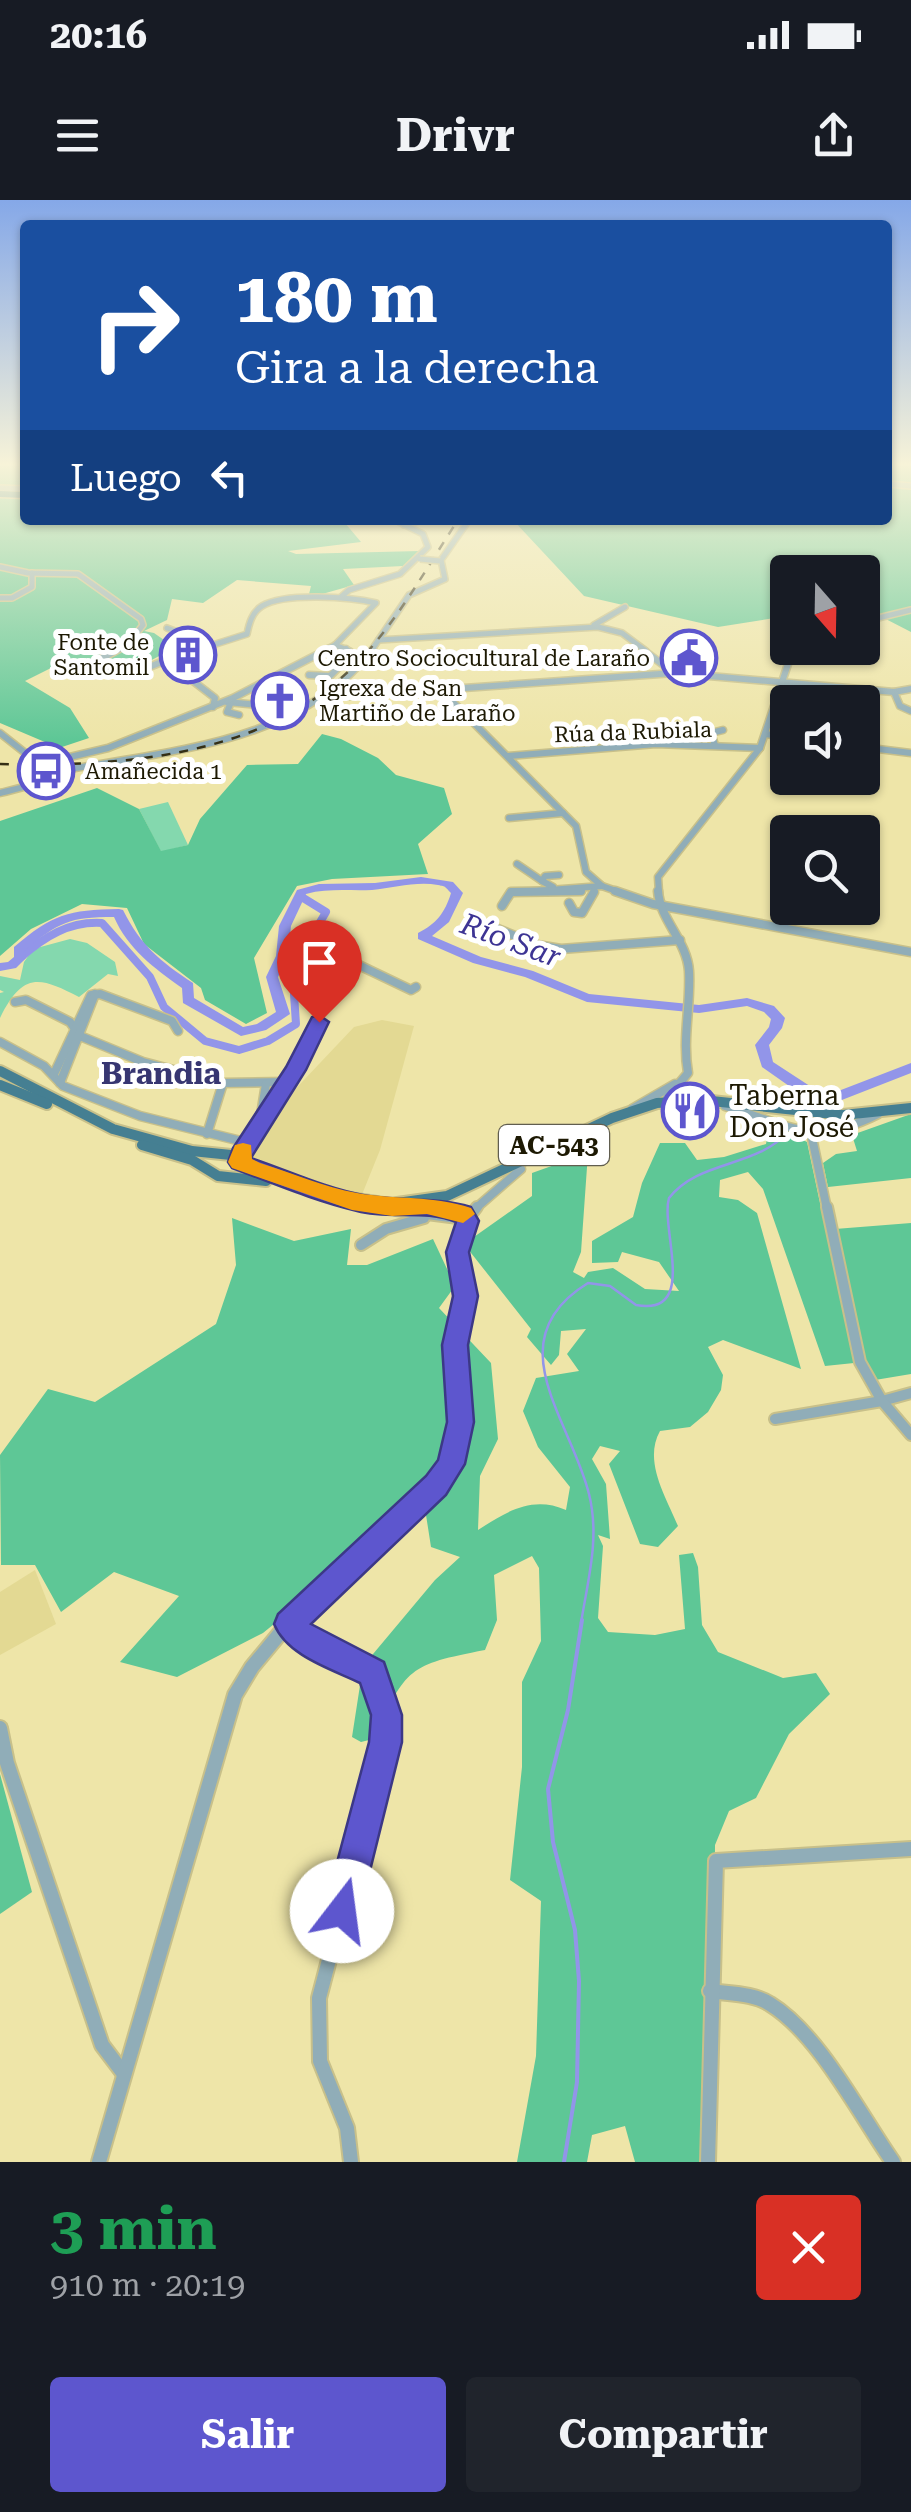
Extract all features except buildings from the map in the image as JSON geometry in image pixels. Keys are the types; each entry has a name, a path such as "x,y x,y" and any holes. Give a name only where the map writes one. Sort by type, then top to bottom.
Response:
{"main road":[{"path":"0,1070 116,1136 190,1160 211,1172 213,1160 235,1153"},
{"path":"0,1082 53,1103"},
{"path":"0,1082 122,1132 192,1151 235,1153"},
{"name":"AC-543","path":"343,1197 398,1204 440,1198 661,1098 772,1114 878,1114 911,1106"},
{"name":"AC-543","path":"211,1172 249,1176 358,1206 429,1211 601,1129 658,1109 706,1102 772,1114"},
{"path":"226,1176 236,1171 235,1153"},
{"name":"AC-543","path":"235,1153 343,1197 429,1211"}],"street":[{"path":"341,597 349,590 400,574 420,557"},
{"path":"440,561 443,557"},
{"path":"418,559 440,561"},
{"path":"0,732 52,768 132,762 238,737 278,722 320,698 349,675 380,640 409,594 445,579 446,571 440,561"},
{"path":"0,567 32,573 78,574 142,621 134,640 81,671 132,674 247,634 255,612 266,603 341,597 376,602 335,645 228,702 52,768 39,782 0,793"},
{"path":"0,598 12,598 32,587 32,573"},
{"path":"593,626 626,607"},
{"path":"880,618 911,610"},
{"path":"380,640 593,626 622,634 674,673"},
{"path":"167,628 180,634 190,652 193,681 215,698 213,706"},
{"path":"190,652 196,638"},
{"path":"309,676 330,676 350,656 350,650 335,645"},
{"path":"601,1129 661,1098 680,1084 688,1071 683,1048 690,974 680,940 658,905 657,886 662,870 760,748 785,665"},
{"path":"320,698 674,673 894,692 911,688"},
{"path":"442,690 580,832 586,872 602,886 658,905 911,952"},
{"path":"894,692 900,706 911,711"},
{"path":"353,697 359,714"},
{"path":"228,702 289,708"},
{"path":"228,702 227,712 239,715"},
{"path":"343,716 370,713"},
{"path":"715,744 711,733 723,730"},
{"path":"766,734 770,735"},
{"name":"Rúa da Rubiala","path":"508,756 646,745 760,748"},
{"path":"880,749 911,753"},
{"path":"509,818 564,813"},
{"path":"517,864 555,888"},
{"path":"542,881 545,876 560,875"},
{"path":"568,904 574,912 582,913 602,886"},
{"path":"502,906 511,892 555,888 594,892"},
{"path":"488,925 552,948 680,940"},
{"path":"235,1153 258,1128 288,1082 319,1022 342,956 411,990 416,988"},
{"path":"57,1078 95,994 172,1021 178,1031"},
{"path":"15,1002 26,1000 77,1031 143,1062 223,1083 288,1082"},
{"path":"0,1042 57,1078 128,1112 221,1138 230,1142 235,1153"},
{"path":"208,1134 223,1083"},
{"path":"258,1128 266,1084"},
{"path":"680,1084 680,1095 706,1102"},
{"path":"772,1114 806,1132 842,1132 878,1114"},
{"path":"806,1132 860,1362 882,1401 911,1435"},
{"path":"221,1138 235,1153"},
{"path":"99,2162 227,1716 249,1668 289,1624 436,1486 451,1464 460,1422 455,1345 466,1296 458,1252 468,1220 521,1169"},
{"path":"429,1211 468,1220"},
{"path":"360,1245 429,1211 468,1220"},
{"path":"775,1419 911,1393"},
{"path":"289,1624 304,1639 372,1673 386,1715 386,1742 319,1998 320,2061 348,2128 351,2162"},
{"path":"0,1728 7,1763 102,2045 124,2074"},
{"path":"708,2162 716,1861 911,1849"},
{"path":"710,1991 752,1997 780,2012 826,2067 892,2162"}],"shaded area":[{"path":"382,1020 414,1026 380,1150 361,1197 249,1161 247,1156 285,1100 354,1027"},
{"path":"35,1570 56,1624 0,1655 0,1592"}],"green space":[{"path":"0,557 414,557 403,566 343,569 354,585 308,598 311,586 237,580 203,603 172,599 167,620 144,631 174,647 158,657 131,668 106,672 59,664 25,681 70,708 89,738 59,748 0,723"},
{"path":"547,557 770,557 770,619 718,627 584,596"},
{"path":"880,557 911,557 911,632 880,616"},
{"path":"322,734 378,758 396,775 444,788 452,814 418,844 428,874 332,879 297,886 254,958 267,1013 246,1024 205,1000 201,988 144,944 127,908 82,904 31,929 0,956 0,821 97,788 139,809 161,851 188,845 200,819 247,765 298,764"},
{"path":"168,802 188,845 161,852 139,809"},
{"path":"70,939 87,943 115,962 118,976 108,974 79,997 43,982 25,985 0,1018 0,993 4,992 0,990 0,976 20,980 24,962 33,949"},
{"path":"911,1114 911,1178 828,1187 823,1163 836,1154 857,1151 852,1135"},
{"path":"770,1124 807,1142 854,1363 825,1366 763,1189 748,1172 720,1180 719,1197 738,1200 757,1213 801,1369 723,1340 708,1347 723,1375 721,1390 708,1412 690,1427 660,1431 655,1443 658,1479 678,1526 658,1547 640,1544 609,1464 620,1451 600,1446 592,1459 606,1484 610,1539 598,1535 603,1546 598,1618 608,1632 655,1635 685,1629 679,1555 693,1553 698,1567 702,1625 718,1652 783,1678 816,1673 830,1694 789,1734 756,1798 729,1811 715,1845 713,2162 635,2162 625,2126 592,2135 587,2162 517,2162 536,2056 541,1901 510,1880 522,1767 522,1682 541,1641 539,1568 532,1556 494,1575 497,1620 485,1650 440,1660 413,1673 394,1697 373,1739 361,1742 352,1737 363,1666 435,1580 460,1557 431,1547 424,1502 263,1633 177,1677 120,1662 179,1596 114,1572 61,1612 35,1565 1,1565 0,1455 48,1389 95,1402 216,1324 236,1265 232,1218 294,1241 351,1229 347,1265 367,1265 433,1239 455,1286 439,1308 491,1363 498,1439 480,1476 478,1530 509,1512 531,1505 566,1510 570,1487 538,1447 523,1411 536,1378 579,1371 567,1354 586,1329 561,1331 559,1355 551,1365 527,1337 531,1329 464,1244 532,1196 532,1173 588,1153 581,1252 573,1272 584,1278 588,1272 613,1268 645,1289 679,1291 659,1262 622,1252 618,1262 592,1263 592,1241 633,1217 642,1183 660,1143 685,1143 697,1160 724,1157 766,1144"},
{"path":"911,1223 911,1374 875,1380 861,1352 835,1229"},
{"path":"0,1774 32,1892 0,1914"}],"waterway":[{"name":"Río Sar","path":"0,967 12,965 20,958 18,950 54,922 74,915 119,913 138,946 188,986 188,1000 241,1032 261,1027 283,1014 272,977 282,956 285,926 301,892 430,881 449,884 457,893 441,924 422,936 477,960 529,974 587,998 699,1009 747,1002 769,1009 778,1018 762,1045 767,1064 814,1096 829,1100 911,1068"},
{"path":"300,896 326,912 319,924 326,935 315,948"},
{"path":"20,958 58,932 102,923 150,977 164,1007 205,1041 239,1050 268,1041 296,1024 293,979 310,954"},
{"path":"283,943 315,948"},
{"path":"804,1108 814,1096"},
{"path":"581,1623 592,1559 592,1510 580,1466 547,1382 543,1355 546,1330 561,1305 588,1283 610,1286 636,1305 655,1305 666,1298 673,1268 669,1198 696,1176 760,1152 789,1131"},
{"path":"564,2162 577,2082 579,1981 575,1930 553,1842 548,1789 568,1710 582,1620"}],"railway":[{"path":"0,764 134,759 223,741 265,726 304,705 358,662 404,604 434,557"}],"slow traffic":[{"path":"243,1151 240,1162 252,1169 352,1201 392,1208 427,1205 463,1214"}],"place":[{"name":"Fonte de Santomil","path":"188,655"},
{"name":"Centro Sociocultural de Laraño","path":"689,658"},
{"name":"Igrexa de San Martiño de Laraño","path":"280,701"},
{"name":"Amañecida 1","path":"46,771"},
{"name":"Taberna Don José","path":"690,1111"}],"district":[{"name":"Brandia","path":"161,1073"}],"route":[{"path":"319,1022 296,1070 240,1154 240,1162 358,1203 392,1208 429,1206 462,1214 468,1221 458,1252 466,1296 455,1345 460,1422 451,1464 436,1486 289,1624 304,1639 372,1673 386,1715 386,1742 342,1911"}]}
